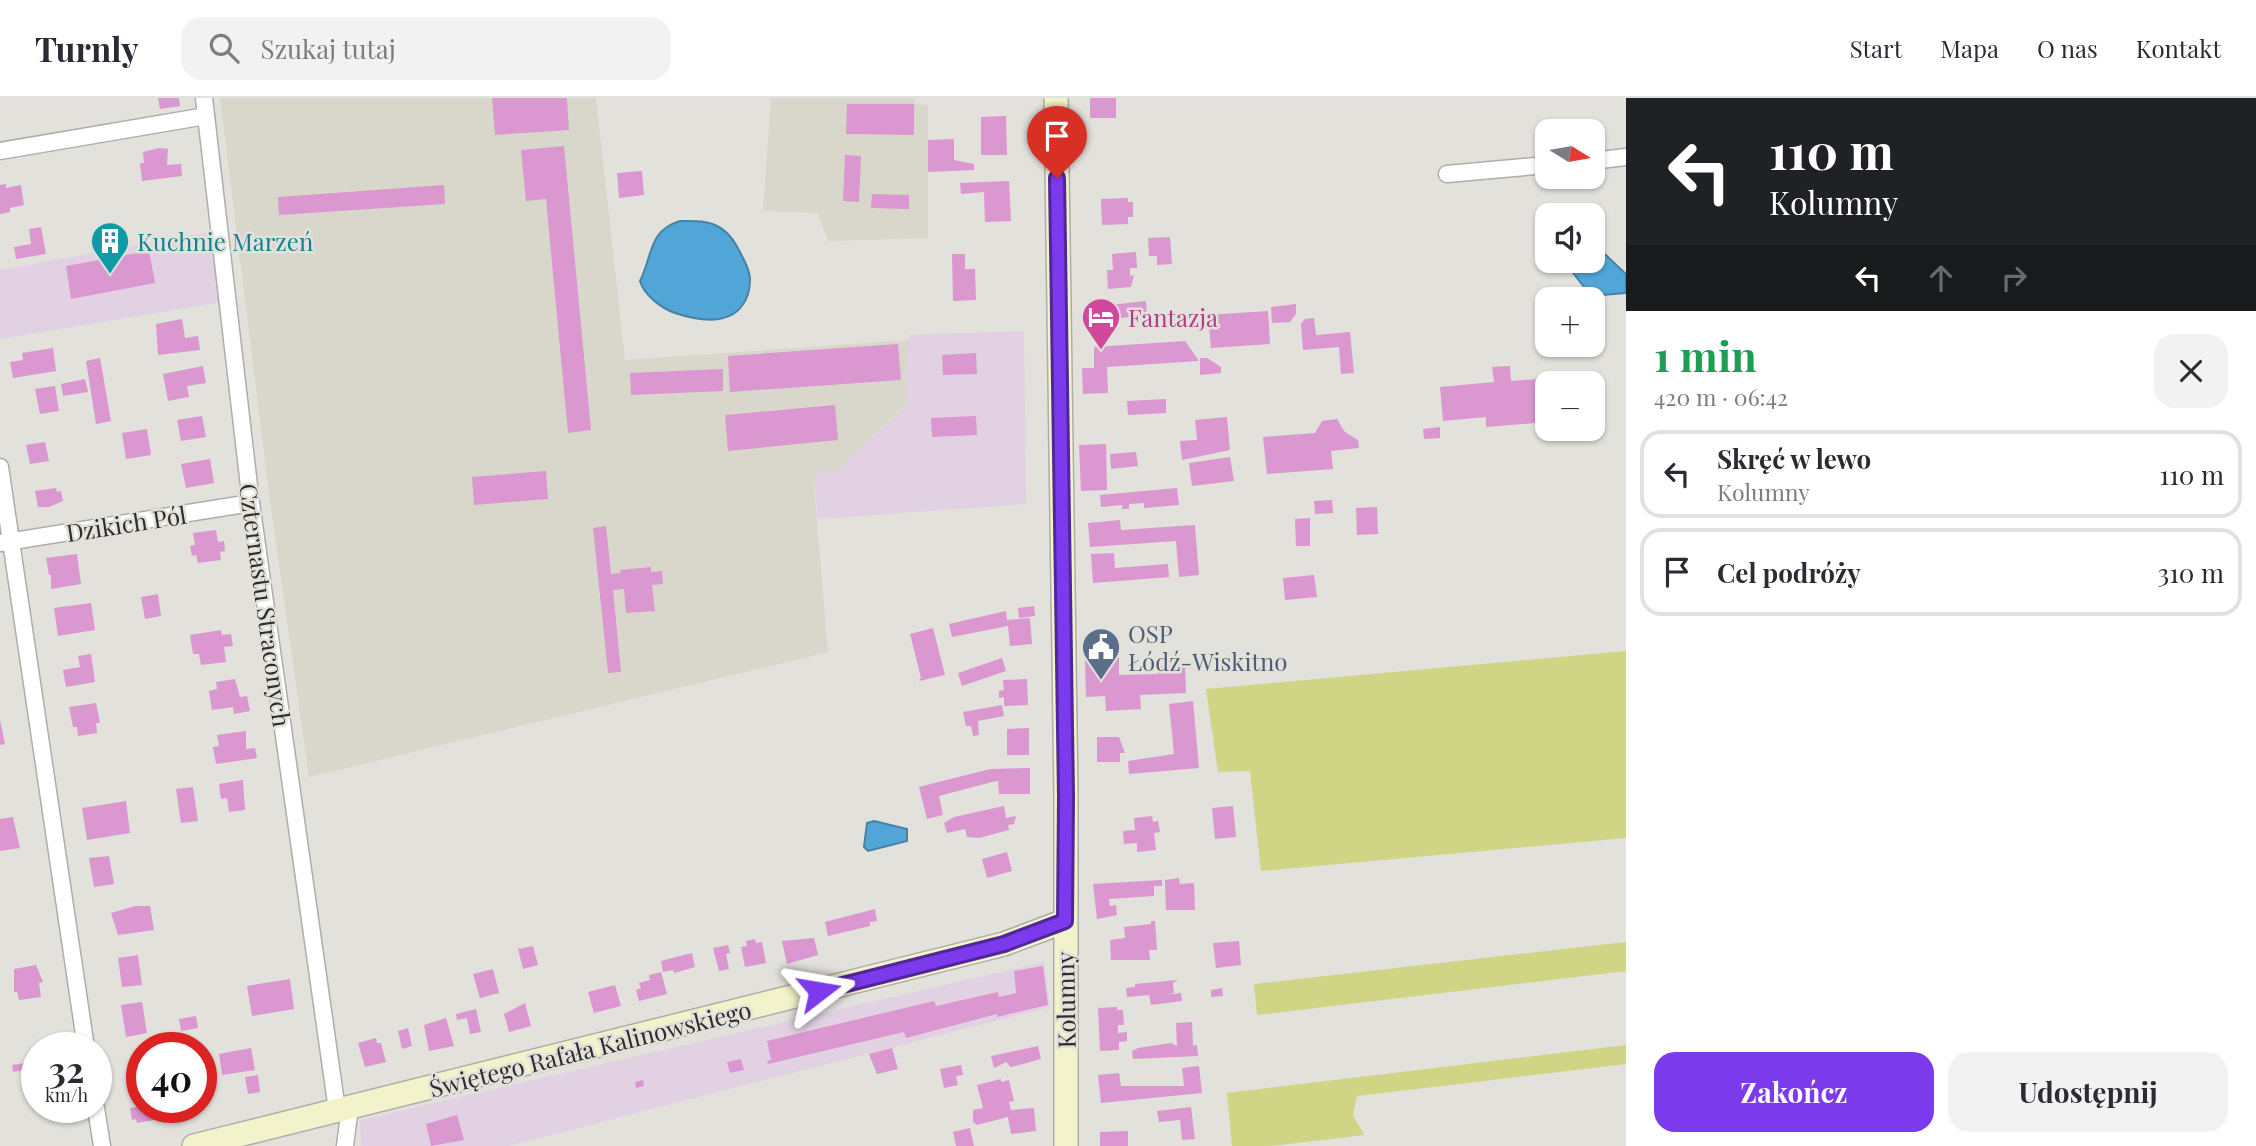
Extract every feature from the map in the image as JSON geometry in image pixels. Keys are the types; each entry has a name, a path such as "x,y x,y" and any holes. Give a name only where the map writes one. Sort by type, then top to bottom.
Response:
{"street":[{"name":"Czternastu Straconych","path":"204,98 251,503 344,1109 345,1146"},
{"name":"Kolumny","path":"1056,98 1066,796 1066,1146"},
{"path":"0,151 206,116"},
{"path":"1605,159 1626,157"},
{"path":"1447,174 1535,166"},
{"path":"0,467 6,542 83,1032"},
{"name":"Dzikich Pól","path":"6,542 251,503"},
{"name":"Świętego Rafała Kalinowskiego","path":"194,1146 1004,944 1065,921"},
{"path":"98,1123 102,1146"}],"shaded area":[{"path":"220,98 596,98 625,360 909,340 905,375 907,403 837,471 813,474 828,652 309,777 270,501"},
{"path":"771,98 914,98 915,104 928,105 928,238 828,241 818,213 763,211"},
{"path":"220,230 228,301 0,339 0,270"},
{"path":"1024,331 1026,504 818,519 813,474 837,471 907,404 905,375 909,335"},
{"path":"1044,962 1050,1007 508,1146 361,1146 360,1120"}],"green space":[{"path":"1626,651 1626,838 1261,871 1250,771 1218,772 1206,689"},
{"path":"1626,942 1626,971 1257,1015 1254,984"},
{"path":"1626,1045 1626,1064 1357,1096 1353,1115 1364,1135 1271,1146 1232,1146 1227,1093"}],"water":[{"path":"680,221 704,222 717,226 730,236 743,258 750,276 748,294 743,305 727,317 707,320 675,313 654,300 642,286 640,281 657,238 670,225"},
{"path":"1605,254 1626,274 1626,293 1605,295 1605,287 1584,287 1573,273 1605,273"},
{"path":"874,821 907,829 907,841 868,851 864,847 867,823"}],"building":[{"path":"158,98 179,98 180,106 160,109"},
{"path":"492,98 567,98 569,130 495,135"},
{"path":"1090,98 1116,98 1116,118 1090,118"},
{"path":"847,104 914,104 914,135 846,134"},
{"path":"1006,116 1007,155 981,155 981,117"},
{"path":"954,139 954,160 974,164 974,170 928,172 928,140"},
{"path":"564,146 591,430 568,433 546,199 526,201 521,150"},
{"path":"168,149 167,165 181,164 182,176 142,181 140,163 144,163 143,152"},
{"path":"845,155 861,156 859,202 843,201"},
{"path":"642,171 644,195 619,198 617,173"},
{"path":"1009,181 1011,221 985,222 984,192 961,194 960,183"},
{"path":"6,184 6,188 21,185 24,205 10,208 10,212 0,214 0,185"},
{"path":"444,185 445,204 279,215 278,197"},
{"path":"872,194 909,195 909,209 871,208"},
{"path":"1128,198 1128,202 1133,202 1133,217 1128,217 1128,224 1102,225 1101,199"},
{"path":"41,227 46,254 16,259 14,247 31,244 29,229"},
{"path":"1170,237 1172,264 1157,265 1157,256 1149,256 1148,238"},
{"name":"Kuchnie Marzeń","path":"149,251 155,283 71,299 66,266"},
{"path":"1136,252 1137,268 1130,268 1130,276 1134,275 1131,287 1108,289 1107,270 1113,270 1112,254"},
{"path":"952,254 965,254 965,269 975,269 976,300 953,301"},
{"path":"1146,301 1147,315 1112,319 1110,305"},
{"path":"1296,304 1296,314 1290,322 1272,323 1271,307"},
{"path":"1268,311 1270,344 1211,348 1208,315"},
{"path":"1314,318 1316,335 1350,332 1354,373 1341,374 1339,347 1303,350 1301,324 1305,319"},
{"path":"182,319 185,338 198,336 200,350 158,355 156,324"},
{"path":"1185,341 1199,361 1107,367 1108,393 1083,394 1082,368 1094,368 1094,347"},
{"path":"898,344 901,380 730,392 728,356"},
{"path":"53,348 56,371 13,378 10,362 23,360 22,353"},
{"path":"976,353 977,374 943,375 942,355"},
{"path":"100,358 111,421 96,424 86,361"},
{"path":"1200,358 1207,358 1221,367 1221,373 1200,375"},
{"path":"203,366 206,383 187,386 189,397 168,401 163,374"},
{"path":"1510,366 1511,381 1535,379 1535,423 1486,427 1486,417 1443,421 1440,387 1494,382 1492,367"},
{"path":"723,369 723,391 631,395 630,373"},
{"path":"85,379 88,392 63,396 61,384"},
{"path":"55,386 59,411 40,414 35,389"},
{"path":"1166,399 1166,413 1128,415 1127,401"},
{"path":"835,405 838,440 728,451 725,415"},
{"path":"202,416 206,437 181,441 177,420"},
{"path":"976,416 977,435 932,437 931,418"},
{"path":"1227,417 1230,450 1182,460 1180,441 1197,440 1195,420"},
{"path":"1337,419 1345,432 1358,440 1359,448 1331,451 1333,469 1267,474 1263,437 1315,433 1322,421"},
{"path":"1440,427 1440,438 1424,439 1423,429"},
{"path":"147,429 151,455 126,459 122,433"},
{"path":"45,442 49,461 30,464 26,445"},
{"path":"1106,444 1107,490 1081,491 1079,445"},
{"path":"1136,452 1138,466 1111,469 1110,454"},
{"path":"1230,457 1234,481 1192,486 1189,463"},
{"path":"210,459 214,483 186,488 181,464"},
{"path":"546,471 548,499 474,505 472,477"},
{"path":"56,488 57,492 61,491 63,501 49,507 38,507 35,491"},
{"path":"1177,488 1179,505 1144,508 1144,503 1129,504 1129,509 1122,509 1122,505 1101,507 1100,495"},
{"path":"1332,500 1333,513 1315,514 1314,501"},
{"path":"1377,507 1378,534 1357,535 1356,508"},
{"path":"1310,518 1310,546 1296,546 1295,519"},
{"path":"1120,520 1121,530 1195,525 1199,575 1179,577 1176,541 1090,547 1088,523"},
{"path":"606,526 611,574 621,573 620,570 651,567 651,572 662,571 663,584 652,585 655,611 626,613 624,589 613,590 621,672 608,673 593,528"},
{"path":"216,530 218,542 224,541 225,551 220,552 221,560 198,563 196,555 192,556 190,546 195,545 193,533"},
{"path":"1114,553 1115,568 1168,564 1169,577 1093,583 1091,554"},
{"path":"77,554 81,584 51,589 51,575 46,558"},
{"path":"1314,575 1317,597 1285,600 1283,578"},
{"path":"158,594 161,616 145,619 141,597"},
{"path":"91,603 95,630 58,636 54,608"},
{"path":"1034,606 1035,616 1019,618 1018,608"},
{"path":"1006,611 1007,620 1030,618 1032,644 1010,646 1008,626 952,637 949,624"},
{"path":"933,628 945,675 919,681 921,678 910,634"},
{"path":"221,630 222,635 231,634 233,646 224,647 226,662 201,665 199,654 193,654 190,635"},
{"path":"91,654 95,682 66,687 63,670 80,667 78,656"},
{"path":"1119,656 1119,675 1158,674 1157,666 1185,665 1186,693 1140,695 1141,709 1106,711 1105,696 1086,697 1085,657"},
{"path":"1002,658 1006,671 962,686 958,673"},
{"path":"235,679 240,697 247,696 250,711 234,714 233,707 212,710 209,691 217,689 216,682"},
{"path":"1027,679 1028,705 1004,706 1004,697 999,698 999,691 1004,690 1003,680"},
{"path":"1193,701 1199,768 1129,774 1128,761 1174,754 1169,704"},
{"path":"96,703 100,723 96,723 97,733 78,736 77,727 73,727 69,707"},
{"path":"1002,705 1004,716 978,721 979,735 973,736 971,726 966,726 963,712"},
{"path":"0,720 5,744 0,745"},
{"path":"1029,728 1029,755 1007,755 1007,729"},
{"path":"246,731 246,749 255,748 257,758 216,764 213,747 219,746 217,735"},
{"path":"1097,737 1119,737 1125,753 1120,753 1120,762 1097,762"},
{"path":"1030,768 1030,794 999,794 998,781 992,782 939,796 943,815 927,819 919,787 990,769"},
{"path":"243,780 245,810 229,812 227,798 221,799 219,784"},
{"path":"193,787 198,821 181,823 176,789"},
{"path":"126,801 130,833 87,840 82,808"},
{"path":"1004,806 1006,818 1016,816 1014,824 1008,825 1009,830 979,838 967,837 965,829 947,833 944,823 954,817"},
{"path":"1233,806 1236,837 1215,839 1212,808"},
{"path":"1152,816 1153,822 1158,821 1160,832 1154,833 1156,850 1137,852 1137,843 1124,844 1123,831 1135,830 1134,818"},
{"path":"13,817 20,848 0,851 0,819"},
{"path":"1007,852 1012,871 987,878 982,859"},
{"path":"109,856 114,884 94,887 89,858"},
{"path":"1179,878 1180,884 1194,883 1195,910 1166,910 1165,880"},
{"path":"1162,880 1162,886 1154,886 1154,896 1109,899 1110,906 1116,905 1117,915 1097,919 1093,884"},
{"path":"136,906 150,906 154,930 118,935 111,913"},
{"path":"875,909 877,921 870,922 870,926 828,936 825,922"},
{"path":"1151,921 1155,921 1157,950 1149,950 1150,960 1111,960 1110,940 1125,938 1124,927 1151,924"},
{"path":"814,938 818,955 787,964 782,941"},
{"path":"755,939 756,943 762,942 766,963 745,967 741,947 747,946 746,941"},
{"path":"1239,941 1241,965 1216,968 1213,943"},
{"path":"728,945 730,953 726,954 729,969 719,971 713,948"},
{"path":"533,946 538,965 523,969 518,949"},
{"path":"692,953 695,967 674,973 673,970 663,972 661,961"},
{"path":"138,955 142,985 122,987 118,958"},
{"path":"36,965 43,982 39,983 41,997 19,1000 17,992 14,992 14,969"},
{"path":"1043,966 1048,1005 997,1017 997,1014 906,1038 904,1032 768,1064 767,1061 771,1060 767,1041 934,1001 936,1006 998,992 999,997 1016,993 1014,971"},
{"path":"493,969 499,993 480,998 473,974"},
{"path":"661,972 667,994 639,1001 636,990 641,988 639,983 650,980 649,975"},
{"path":"290,979 294,1009 252,1016 247,986"},
{"path":"1178,980 1173,983 1174,993 1163,995 1181,993 1182,1001 1151,1005 1149,995 1127,997 1126,988 1135,987 1135,984"},
{"path":"615,985 621,1006 594,1013 588,992"},
{"path":"1222,988 1223,996 1211,997 1211,990"},
{"path":"142,1002 147,1032 126,1032 126,1037 121,1005"},
{"path":"525,1003 531,1026 509,1032 504,1014"},
{"path":"1117,1007 1117,1010 1123,1010 1124,1025 1118,1025 1118,1033 1127,1032 1127,1041 1119,1042 1119,1050 1100,1051 1098,1008"},
{"path":"476,1009 481,1032 470,1034 467,1018 457,1020 456,1014"},
{"path":"196,1016 198,1028 181,1031 179,1019"},
{"path":"446,1018 454,1046 429,1051 424,1025"},
{"path":"1192,1022 1193,1046 1197,1045 1198,1056 1133,1059 1132,1051 1138,1048 1171,1043 1177,1046 1176,1023"},
{"path":"408,1028 412,1046 402,1049 398,1031"},
{"path":"376,1038 377,1043 381,1043 386,1062 365,1067 358,1043"},
{"path":"1038,1046 1041,1059 1011,1067 1006,1062 994,1068 991,1056"},
{"path":"251,1048 255,1070 222,1075 219,1054"},
{"path":"892,1048 898,1069 877,1074 869,1054"},
{"path":"741,1059 744,1070 730,1073 727,1062"},
{"path":"21,1064 21,1071 13,1072 12,1065"},
{"path":"961,1065 963,1075 956,1076 958,1085 944,1088 940,1069"},
{"path":"1199,1066 1202,1093 1101,1103 1098,1075 1119,1073 1121,1086 1184,1086 1182,1068"},
{"path":"258,1075 260,1092 248,1094 245,1077"},
{"path":"1001,1079 1001,1082 1009,1080 1014,1101 1009,1102 1011,1110 1034,1108 1036,1131 1011,1134 1008,1117 977,1125 973,1122 973,1110 983,1108 977,1085"},
{"path":"643,1080 644,1086 636,1088 635,1082"},
{"path":"1191,1107 1195,1139 1182,1140 1180,1120 1159,1122 1157,1111"},
{"path":"457,1115 464,1140 431,1146 426,1124"},
{"path":"970,1128 974,1146 956,1146 953,1132"},
{"path":"1128,1131 1128,1146 1100,1146 1100,1132"}],"place":[{"name":"Kuchnie Marzeń","path":"110,275"},
{"name":"Fantazja","path":"1101,351"},
{"name":"OSP Łódź-Wiskitno","path":"1101,681"}],"route":[{"path":"819,991 1023,939 1065,921 1066,796 1057,178"}]}
